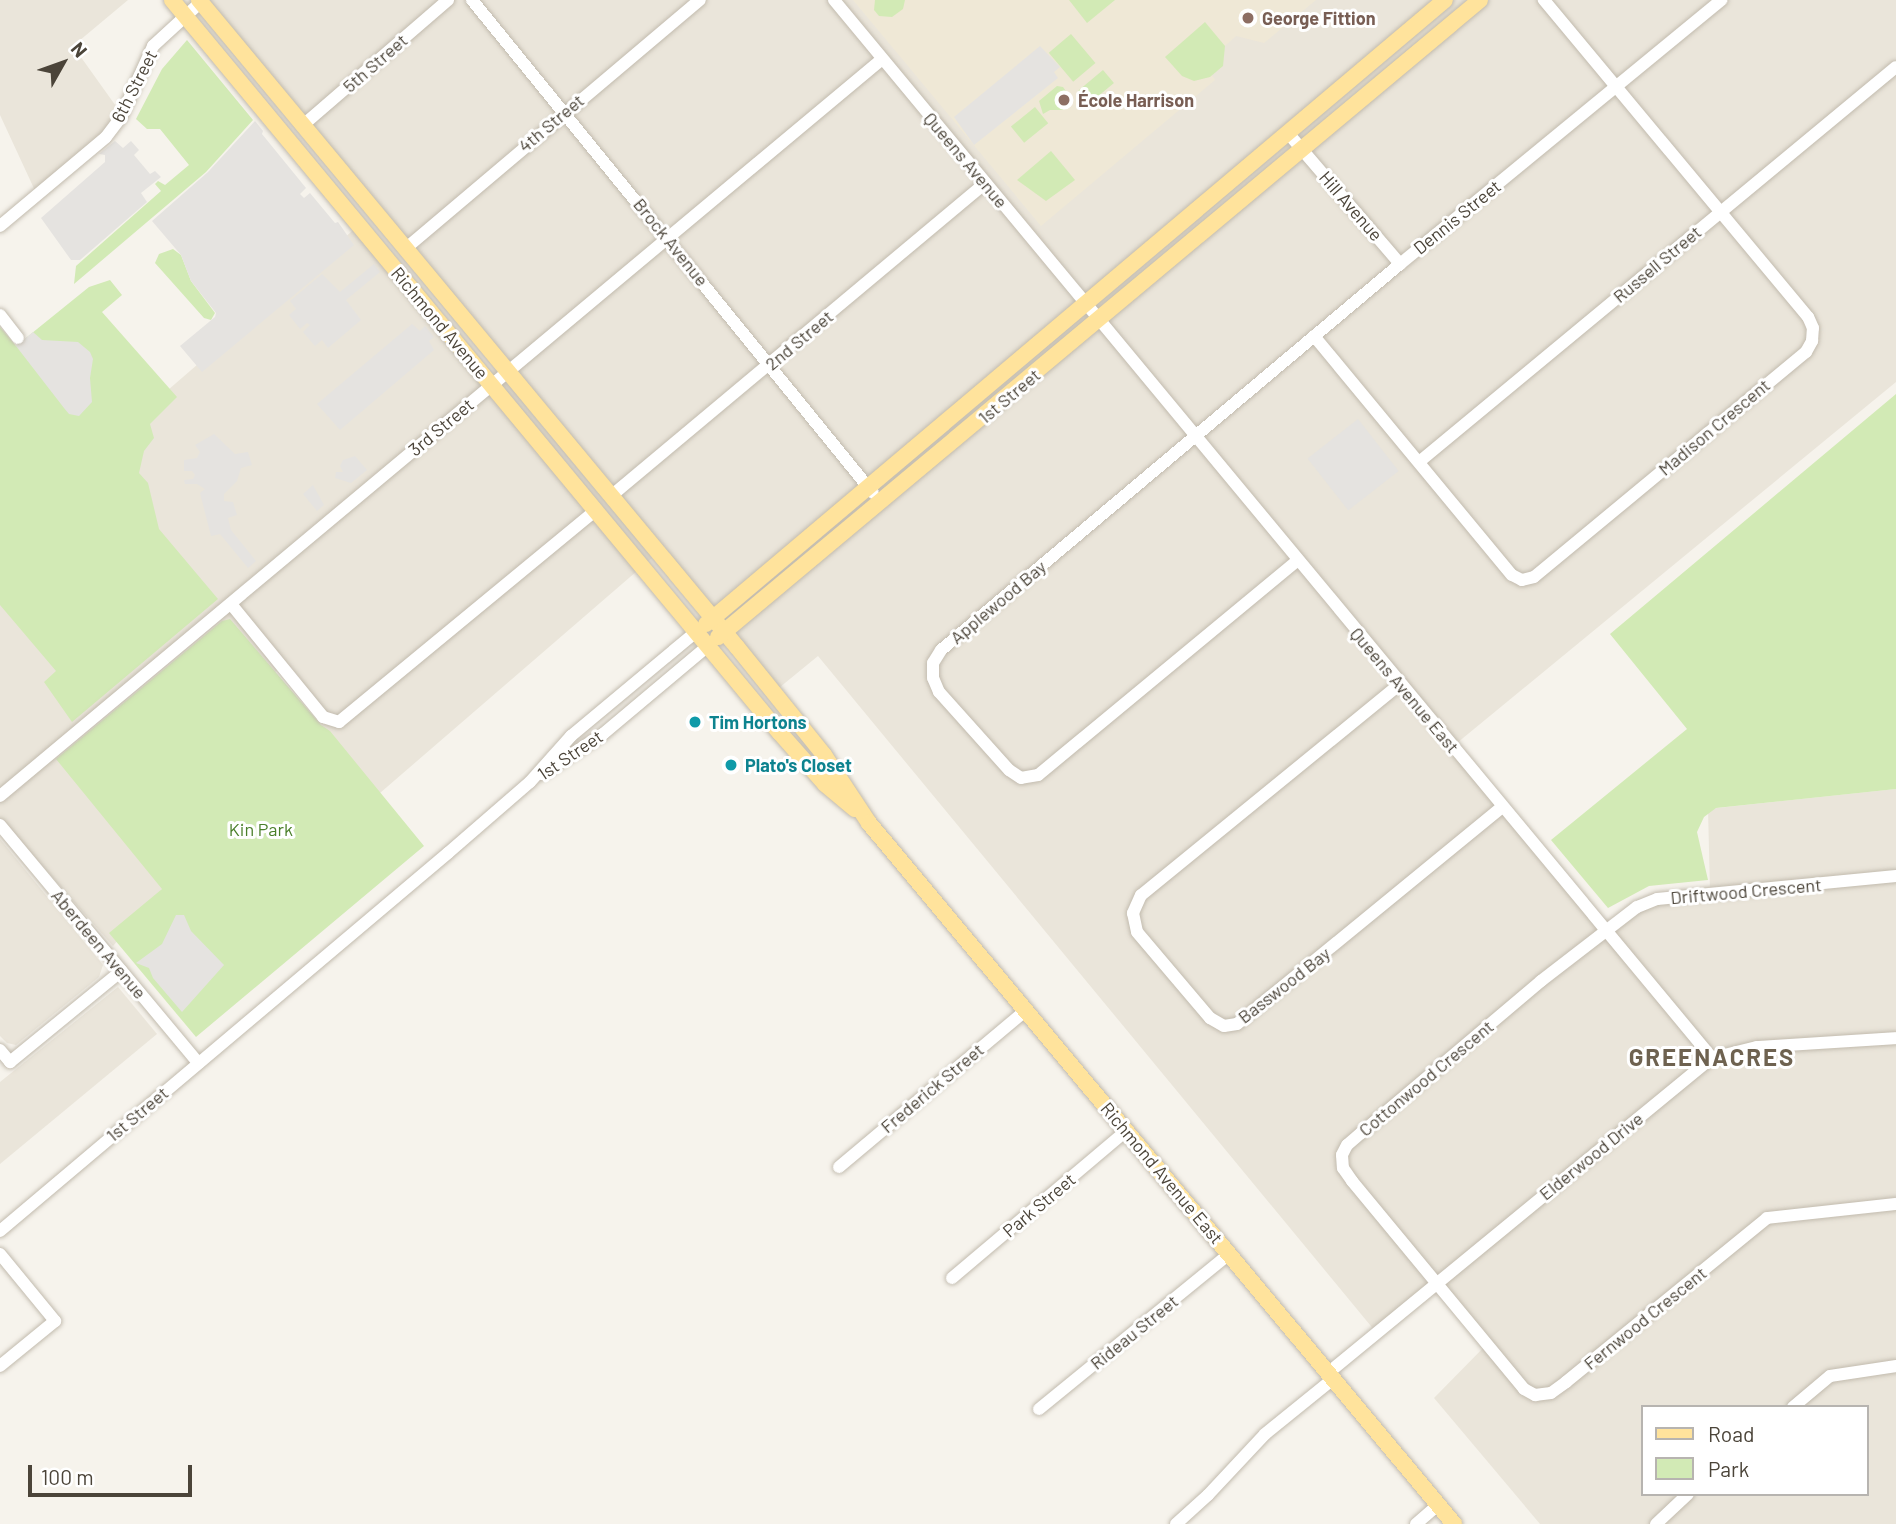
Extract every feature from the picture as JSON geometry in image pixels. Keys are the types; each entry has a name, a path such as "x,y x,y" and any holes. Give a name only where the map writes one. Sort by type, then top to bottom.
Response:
{"main road":[{"name":"Richmond Avenue","path":"172,0 708,646"},
{"name":"1st Street","path":"697,631 1445,0"},
{"name":"1st Street","path":"708,646 1480,0"},
{"name":"Richmond Avenue","path":"201,1 302,126 725,632"},
{"name":"Richmond Avenue East","path":"725,632 828,761 869,823 1454,1524"},
{"name":"Richmond Avenue East","path":"708,646 825,784 869,823"}],"street":[{"name":"5th Street","path":"302,126 448,0"},
{"name":"Brock Avenue","path":"472,0 869,485 878,506"},
{"name":"4th Street","path":"405,249 564,111 700,0"},
{"name":"Queens Avenue","path":"834,0 1098,321"},
{"name":"Madison Crescent","path":"1314,336 1513,575 1522,580 1534,577 1805,352 1812,341 1813,328 1721,211 1545,0"},
{"name":"Dennis Street","path":"1195,438 1400,264 1721,0"},
{"name":"6th Street","path":"0,226 106,137 121,117 153,46 201,1"},
{"name":"3rd Street","path":"0,796 882,59"},
{"name":"Russell Street","path":"1419,461 1896,67"},
{"name":"Hill Avenue","path":"1287,132 1400,264"},
{"name":"2nd Street","path":"611,496 985,183"},
{"path":"0,315 18,338"},
{"name":"Queens Avenue East","path":"1098,321 1712,1058"},
{"name":"Applewood Bay","path":"1195,438 941,650 933,663 933,678 939,692 1009,770 1021,778 1038,775 1298,560"},
{"path":"231,604 323,718 331,722 346,718 596,510"},
{"name":"1st Street","path":"530,782 571,736 697,631"},
{"name":"1st Street","path":"0,1231 530,782 603,734 708,646"},
{"name":"Basswood Bay","path":"1400,684 1141,895 1133,913 1137,932 1210,1018 1224,1026 1237,1024 1502,807"},
{"name":"Aberdeen Avenue","path":"0,825 198,1063"},
{"name":"Driftwood Crescent","path":"1605,929 1636,907 1657,899 1896,876"},
{"name":"Cottonwood Crescent","path":"1436,1282 1352,1181 1343,1168 1342,1155 1347,1145 1605,929"},
{"path":"0,1050 5,1066 121,971"},
{"name":"Frederick Street","path":"839,1167 1026,1010"},
{"name":"Elderwood Drive","path":"1176,1524 1208,1495 1265,1434 1317,1392 1330,1376 1436,1282 1712,1058 1757,1047 1896,1038"},
{"name":"Park Street","path":"952,1278 1126,1131"},
{"name":"Fernwood Crescent","path":"1436,1282 1524,1389 1535,1395 1551,1393 1767,1218 1896,1204"},
{"path":"0,1254 55,1321 0,1366"},
{"name":"Rideau Street","path":"1039,1409 1229,1254"},
{"path":"1795,1405 1830,1376 1896,1366"},
{"path":"1656,1524 1686,1496"},
{"path":"1416,1524 1438,1505"}],"shaded area":[{"path":"0,0 128,0 73,46 123,116 37,195 0,115"},
{"path":"205,0 1896,0 1896,382 1457,743 1606,926 1645,899 1710,891 1708,809 1896,789 1896,1524 1540,1524 1434,1398 1487,1344 1435,1283 1375,1331 818,656 774,692 659,552 380,793 320,730 301,679 286,663 117,807 174,875 113,946 0,818 0,535 358,226 494,379 509,369"},
{"name":"École Harrison","path":"853,0 1316,0 1264,43 1236,36 1225,46 1215,35 1223,66 1212,75 1215,80 1041,226"},
{"path":"1040,46 1060,67 1054,72 1058,78 974,145 954,117"},
{"path":"255,121 263,131 262,134 306,188 300,194 304,198 310,193 335,223 338,222 354,245 202,372 180,346 215,317 216,313 191,281 181,255 152,221 208,172"},
{"path":"115,141 123,148 131,141 139,150 134,155 150,174 155,171 161,177 141,193 147,202 80,260 71,260 41,218 105,162 105,155 99,154"},
{"path":"374,264 380,272 346,300 361,320 328,348 322,340 315,346 303,332 310,325 307,323 300,329 289,315 296,309 290,301 322,274 340,292"},
{"path":"412,324 420,331 425,326 434,337 429,341 434,350 340,430 317,404"},
{"path":"33,332 42,340 78,342 90,352 93,359 90,378 92,402 79,416 69,414 16,346"},
{"path":"1358,419 1399,471 1348,510 1308,458"},
{"path":"214,434 235,454 248,452 252,465 241,468 237,481 224,494 224,501 233,502 237,515 228,518 231,530 256,561 248,568 220,534 211,536 200,493 205,489 197,484 185,484 184,480 193,479 195,475 192,471 184,471 184,460 197,458 200,452 195,445"},
{"path":"355,456 367,470 351,483 335,478 336,472 343,472 340,466 343,460"},
{"path":"313,485 324,505 317,511 303,494"},
{"path":"0,839 103,965 99,977 16,1045 7,1043 0,1036"},
{"path":"176,915 184,915 191,931 224,965 182,1012 153,978 149,968 136,963 162,944"},
{"path":"118,987 157,1034 0,1164 0,1082"}],"green space":[{"path":"875,0 905,0 903,9 892,17 879,16 874,10"},
{"path":"1069,0 1115,0 1087,23"},
{"path":"1205,22 1225,46 1223,66 1210,77 1194,81 1182,76 1165,57"},
{"path":"1071,34 1095,63 1073,82 1049,53"},
{"path":"187,40 253,120 206,172 74,284 76,266 161,191 155,184 158,181 165,185 189,165 160,129 147,129 136,119 162,69"},
{"path":"1103,70 1114,83 1089,104 1078,91"},
{"path":"1057,86 1063,87 1073,101 1062,110 1050,110 1043,114 1039,101"},
{"path":"1035,107 1048,123 1024,143 1011,127"},
{"path":"1051,151 1075,180 1046,201 1017,180"},
{"path":"173,249 181,255 191,281 215,313 211,320 204,318 155,263 159,254"},
{"path":"110,280 122,295 102,312 177,397 150,424 154,438 144,451 139,473 148,483 159,529 218,599 72,722 44,682 56,671 0,605 0,327 16,346 89,287"},
{"path":"1896,394 1896,789 1716,808 1704,817 1697,832 1708,880 1649,886 1608,908 1551,840 1687,729 1610,634"},
{"name":"Kin Park","path":"230,619 321,725 330,731 424,846 196,1037 109,933 162,889 56,759 222,621"}],"place":[{"name":"George Fittion","path":"1248,18"},
{"name":"École Harrison","path":"1064,100"},
{"name":"Tim Hortons","path":"695,722"},
{"name":"Plato's Closet","path":"731,765"}],"district":[{"name":"GREENACRES","path":"1712,1057"}]}
